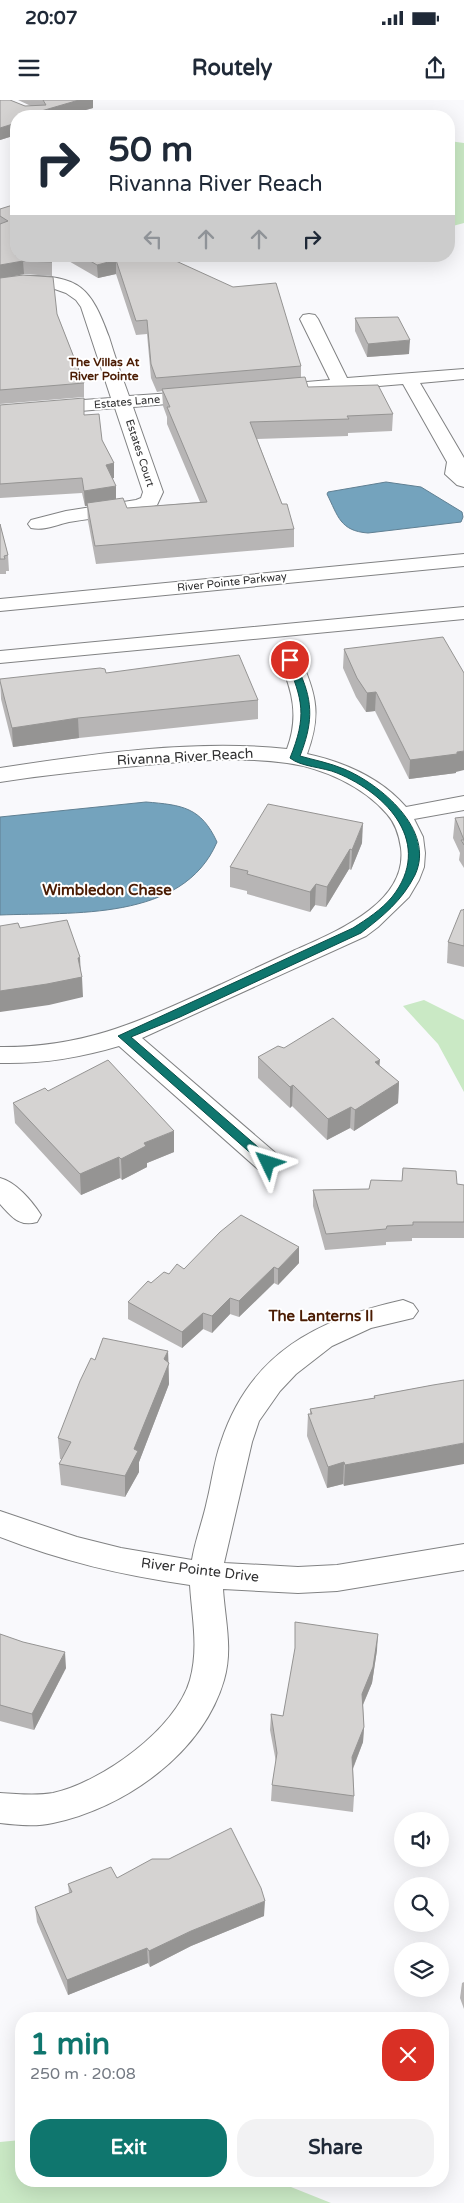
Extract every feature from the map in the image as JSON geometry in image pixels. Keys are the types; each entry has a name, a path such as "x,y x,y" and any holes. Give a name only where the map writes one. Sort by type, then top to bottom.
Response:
{"street":[{"name":"Estates Court","path":"0,285 27,281 47,282 71,287 83,295 90,306 153,492 150,501 128,508 66,517 38,524"},
{"path":"309,319 341,384"},
{"path":"258,391 464,374"},
{"path":"409,379 461,462 455,474 464,481"},
{"name":"Estates Lane","path":"0,412 220,394"},
{"name":"River Pointe Parkway","path":"0,605 464,560"},
{"path":"0,657 464,613"},
{"path":"290,660 302,688 306,712 305,732 295,758"},
{"name":"Rivanna River Reach","path":"0,775 173,755 236,752 295,758 341,771 361,781 383,796 400,815 410,833 415,853 410,874 396,898 381,913 357,931 177,1015 123,1036 66,1053 0,1055"},
{"path":"400,815 464,803"},
{"path":"123,1036 268,1163"},
{"path":"0,1187 27,1215"},
{"path":"0,1808 21,1811 54,1808 91,1796 124,1778 160,1750 191,1714 206,1683 212,1650 206,1574 236,1441 251,1408 272,1378 301,1353 334,1332 363,1320 403,1311"},
{"name":"River Pointe Drive","path":"0,1524 22,1533 103,1557 206,1574 268,1579 336,1578 401,1569 464,1557"}],"green space":[{"path":"455,142 464,143 464,223 455,225"},
{"path":"424,1000 464,1020 464,1092 438,1044 403,1006"},
{"path":"15,2141 15,2187 291,2187 331,2203 0,2203 0,2142"}],"water":[{"path":"386,482 421,487 462,512 461,522 368,533 359,532 346,526 341,521 327,494 328,492"},
{"path":"146,802 189,810 204,821 217,842 201,868 179,887 152,899 123,907 91,912 0,915 0,817"}],"building":[{"path":"0,100 10,100 25,106 46,105 43,100 79,100 45,110 10,110 10,125 0,128"},
{"path":"10,206 10,262 17,262 0,265 0,224 8,221 0,216 0,209"},
{"path":"92,262 108,262 97,265"},
{"path":"117,262 178,262 233,287 276,283 301,366 156,378 151,364 147,320 136,321"},
{"path":"23,275 53,277 57,314 84,383 0,390 0,278"},
{"path":"398,317 410,340 368,344 355,318"},
{"path":"305,377 308,387 378,385 393,414 347,416 349,419 250,422 282,504 287,504 294,529 95,546 87,503 123,498 127,508 207,502 167,407 170,407 162,389"},
{"path":"84,398 84,415 99,414 102,440 114,463 106,465 116,486 84,491 82,478 0,484 0,405"},
{"path":"0,524 8,555 4,556 5,559 0,559"},
{"path":"443,637 464,673 464,751 457,752 457,754 410,760 376,692 367,693 357,678 344,649"},
{"path":"239,655 258,700 78,718 12,728 0,681 0,679 100,668 105,669 106,673"},
{"path":"268,804 363,823 352,850 350,849 327,887 316,884 310,892 247,874 248,871 230,867"},
{"path":"464,817 464,840 455,818"},
{"path":"464,909 464,946 448,942 461,910"},
{"path":"67,920 80,957 78,958 82,977 0,991 0,926 18,923 20,928"},
{"path":"333,1018 380,1060 375,1062 399,1082 355,1110 351,1107 328,1119 293,1085 290,1087 258,1057 278,1046 284,1048"},
{"path":"108,1060 174,1131 144,1143 146,1146 121,1159 119,1157 80,1174 13,1103 45,1088 48,1091"},
{"path":"403,1168 456,1171 457,1184 464,1185 464,1222 413,1222 413,1225 387,1226 386,1229 326,1234 313,1190 369,1189 371,1180 402,1181"},
{"path":"241,1215 299,1247 278,1269 274,1267 239,1301 230,1298 212,1316 203,1313 182,1332 128,1302 148,1281 151,1283 164,1272 169,1274 177,1264 184,1269 220,1232"},
{"path":"103,1338 168,1351 164,1359 169,1363 134,1449 138,1451 125,1476 59,1464 71,1442 58,1438 80,1381 91,1358 95,1360"},
{"path":"464,1380 464,1443 345,1465 344,1462 328,1467 308,1414 312,1414 310,1409"},
{"path":"295,1622 378,1634 373,1667 362,1694 364,1727 352,1757 354,1796 272,1785 277,1753 271,1714 283,1716 295,1648"},
{"path":"0,1634 23,1642 65,1652 32,1714 0,1705"},
{"path":"231,1828 261,1888 265,1901 191,1931 149,1951 147,1948 67,1980 35,1907 72,1892 68,1884 111,1867 117,1878 152,1859 169,1859"}],"district":[{"name":"The Villas At River Pointe","path":"104,369"},
{"name":"Wimbledon Chase","path":"107,890"},
{"name":"The Lanterns II","path":"321,1316"}],"route":[{"path":"268,1163 123,1036 177,1015 357,931 381,913 396,898 410,874 415,853 410,833 400,815 383,796 361,781 341,771 295,758 305,732 306,712 302,688 290,660"}]}
